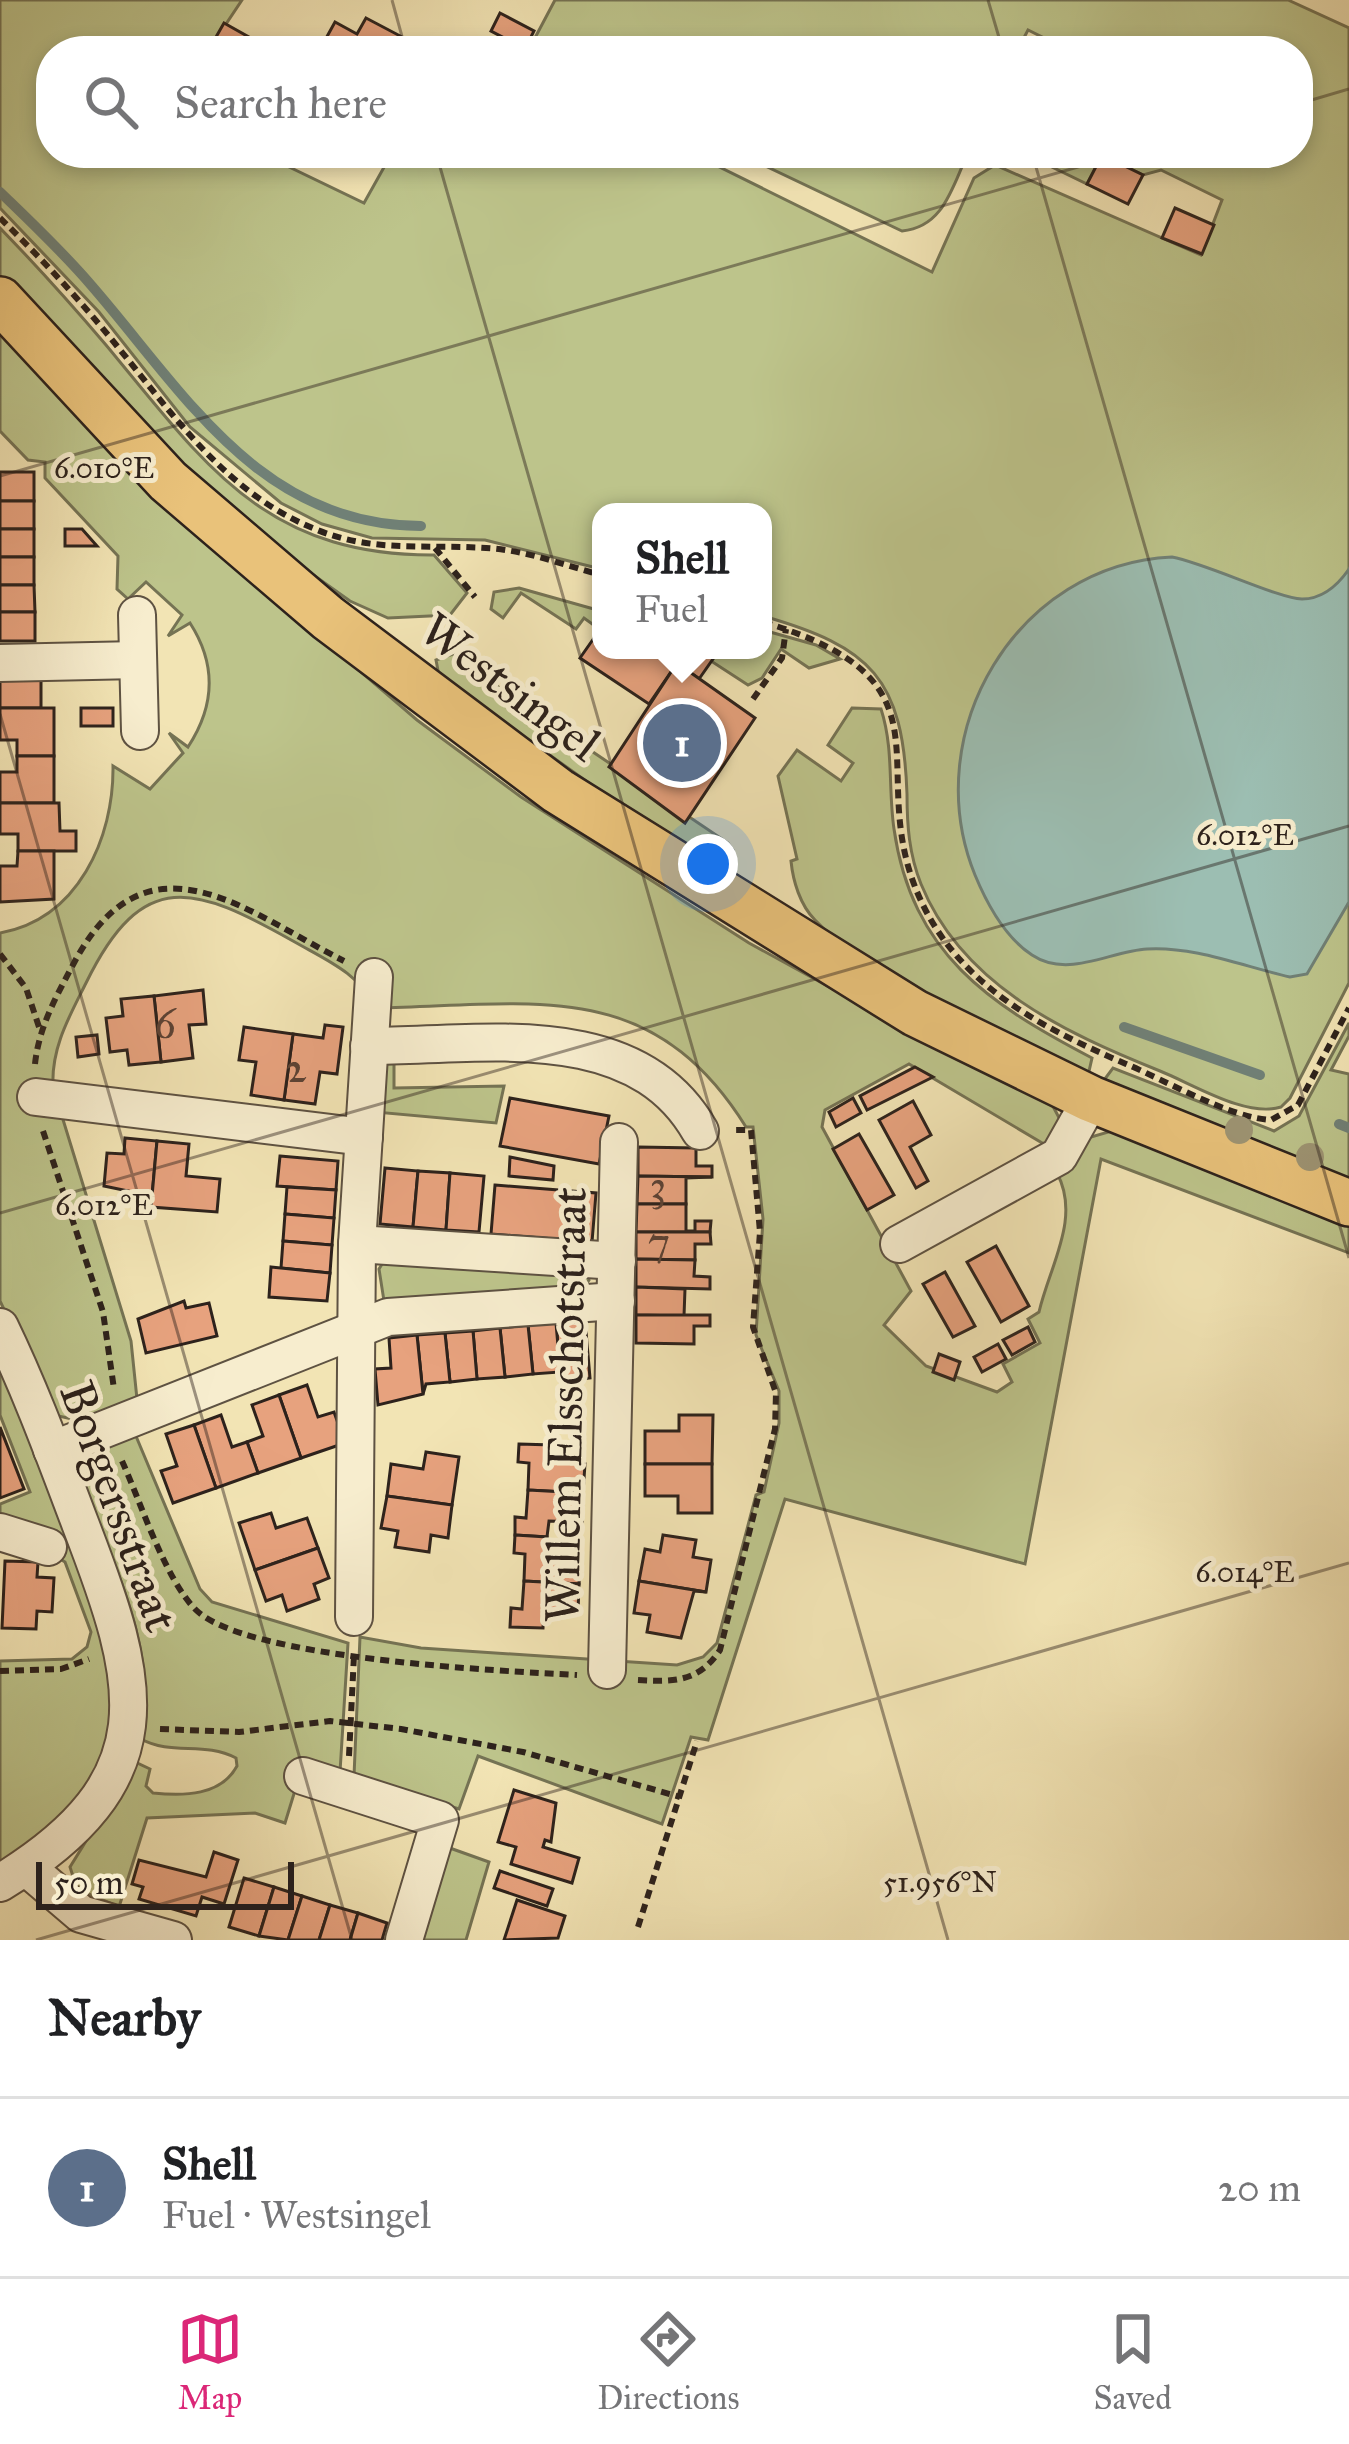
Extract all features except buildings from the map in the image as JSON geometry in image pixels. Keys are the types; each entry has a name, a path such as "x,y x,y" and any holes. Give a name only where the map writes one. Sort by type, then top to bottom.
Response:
{"main road":[{"name":"Westsingel","path":"0,301 167,481 328,618 558,791 915,1013 1091,1099 1349,1203"}],"street":[{"path":"137,615 140,731"},
{"path":"0,664 138,660"},
{"path":"354,1617 357,1244 374,977"},
{"path":"369,1046 579,1047 638,1067 686,1107 700,1130"},
{"path":"36,1097 364,1137"},
{"path":"899,1244 1059,1156 1091,1099"},
{"name":"Willem Elsschotstraat","path":"607,1670 620,1142"},
{"path":"357,1244 617,1261"},
{"path":"52,1450 388,1317 616,1300"},
{"name":"Borgersstraat","path":"0,1328 113,1608 124,1649 128,1724 118,1767 101,1799 71,1833 13,1875"},
{"path":"0,1532 48,1547"},
{"path":"303,1776 440,1820 404,1940"},
{"path":"13,1875 81,1914 173,1940"}],"path":[{"path":"0,218 104,331 189,436 251,493 315,530 343,538 392,548 509,551 592,573"},
{"path":"435,548 475,597"},
{"path":"772,625 856,662 885,700 895,731 900,817 912,876 945,940 1001,998 1059,1034 1261,1120 1281,1118 1298,1105 1349,1008"},
{"path":"753,699 782,658 786,629"},
{"path":"0,954 26,988 40,1031"},
{"path":"0,1671 80,1665 96,1645"},
{"path":"343,1789 353,1670"},
{"path":"128,1724 203,1733 299,1721 352,1724 523,1752 680,1797"},
{"path":"638,1927 697,1741"}],"green space":[{"path":"0,0 242,0 218,36 36,36 36,168 291,168 364,203 384,168 721,168 932,272 974,178 990,168 1002,168 1201,255 1222,200 1161,170 1143,175 1129,168 1313,168 1313,36 1040,36 1028,30 1025,36 536,36 555,0 1288,0 1349,28 1349,983 1290,1098 1281,1107 1267,1109 1236,1104 1088,1040 1020,1001 962,950 939,919 917,873 908,828 904,754 888,695 855,655 772,619 772,503 592,503 592,567 485,540 372,538 322,524 281,503 190,427 99,312 0,208"},
{"path":"770,168 961,168 937,214 902,231"},
{"path":"1054,168 1095,168 1087,184"},
{"path":"0,228 175,428 243,495 281,520 325,539 375,551 434,555 467,593 450,615 388,618 350,601 207,492 0,279"},
{"path":"0,329 190,525 417,720 521,797 749,943 904,1028 1048,1097 1064,1127 1049,1147 909,1064 825,1110 822,1127 911,1291 884,1325 926,1366 997,1392 1012,1382 1003,1364 1040,1343 1028,1319 1039,1312 1065,1224 1064,1190 1057,1173 1084,1139 1115,1130 1349,1222 1349,1253 1101,1159 1025,1564 785,1499 708,1740 691,1737 662,1824 478,1756 459,1809 354,1776 360,1637 421,1648 677,1665 703,1657 717,1643 756,1495 764,1492 779,1423 779,1391 756,1335 763,1219 753,1127 746,1127 709,1078 670,1044 629,1022 584,1009 537,1004 377,1008 341,968 258,922 199,899 151,904 129,919 107,945 68,1021 53,1073 53,1087 131,1341 137,1399 85,1422 54,1415 0,1301 0,933 27,925 70,893 98,847 112,793 113,766 150,789 183,753 169,733 188,747 197,732 209,685 205,654 190,623 168,636 182,615 146,582 128,599 117,589 118,556 45,478 45,462 28,460 0,431"},
{"path":"519,588 592,608 592,624 584,618 576,629 521,593 503,618 491,609 494,592"},
{"path":"772,633 816,645 840,659 809,668 781,649 762,678 748,685 711,661 772,659"},
{"path":"453,654 495,681 508,705 562,744 584,746 728,843 733,850 728,867 645,823 439,676 436,660"},
{"path":"852,708 881,709 903,873 937,942 989,995 1092,1058 1087,1080 906,986 840,942 805,907 793,877 791,861 797,859 778,776 797,750 841,781 853,763 828,745"},
{"path":"1349,1023 1349,1036 1331,1070 1349,1074 1349,1187 1101,1084 1113,1068 1274,1131 1299,1116"},
{"path":"394,1061 394,1088 504,1086 496,1123 375,1112 384,1064"},
{"path":"384,1261 589,1280 585,1286 384,1301 379,1269"},
{"path":"0,1365 106,1627 115,1732 85,1800 0,1866 0,1661 72,1659 87,1647 91,1632 65,1562 0,1524 0,1504 30,1492 0,1415"},
{"path":"133,1429 200,1589 212,1602 348,1643 340,1772 304,1761 285,1823 255,1813 147,1818 119,1907 77,1889 70,1867 135,1762 150,1769 146,1786 153,1793 165,1794 212,1789 237,1766 236,1758 224,1753 164,1747 141,1739 144,1670 138,1637 117,1570 77,1474 84,1454"},
{"path":"447,1847 489,1862 466,1940 419,1940"}],"water":[{"path":"1172,557 1302,599 1329,590 1349,569 1349,902 1307,974 1290,977 1165,949 1074,964 1046,962 1006,930 975,875 960,821 960,766 971,713 994,665 1026,623 1068,590 1117,567"}],"waterway":[{"path":"0,192 80,273 194,408 270,478 314,503 364,520 421,526"},
{"path":"1124,1027 1260,1075"},
{"path":"1339,1124 1349,1128"}],"place":[{"name":"Shell","path":"682,743"}]}
